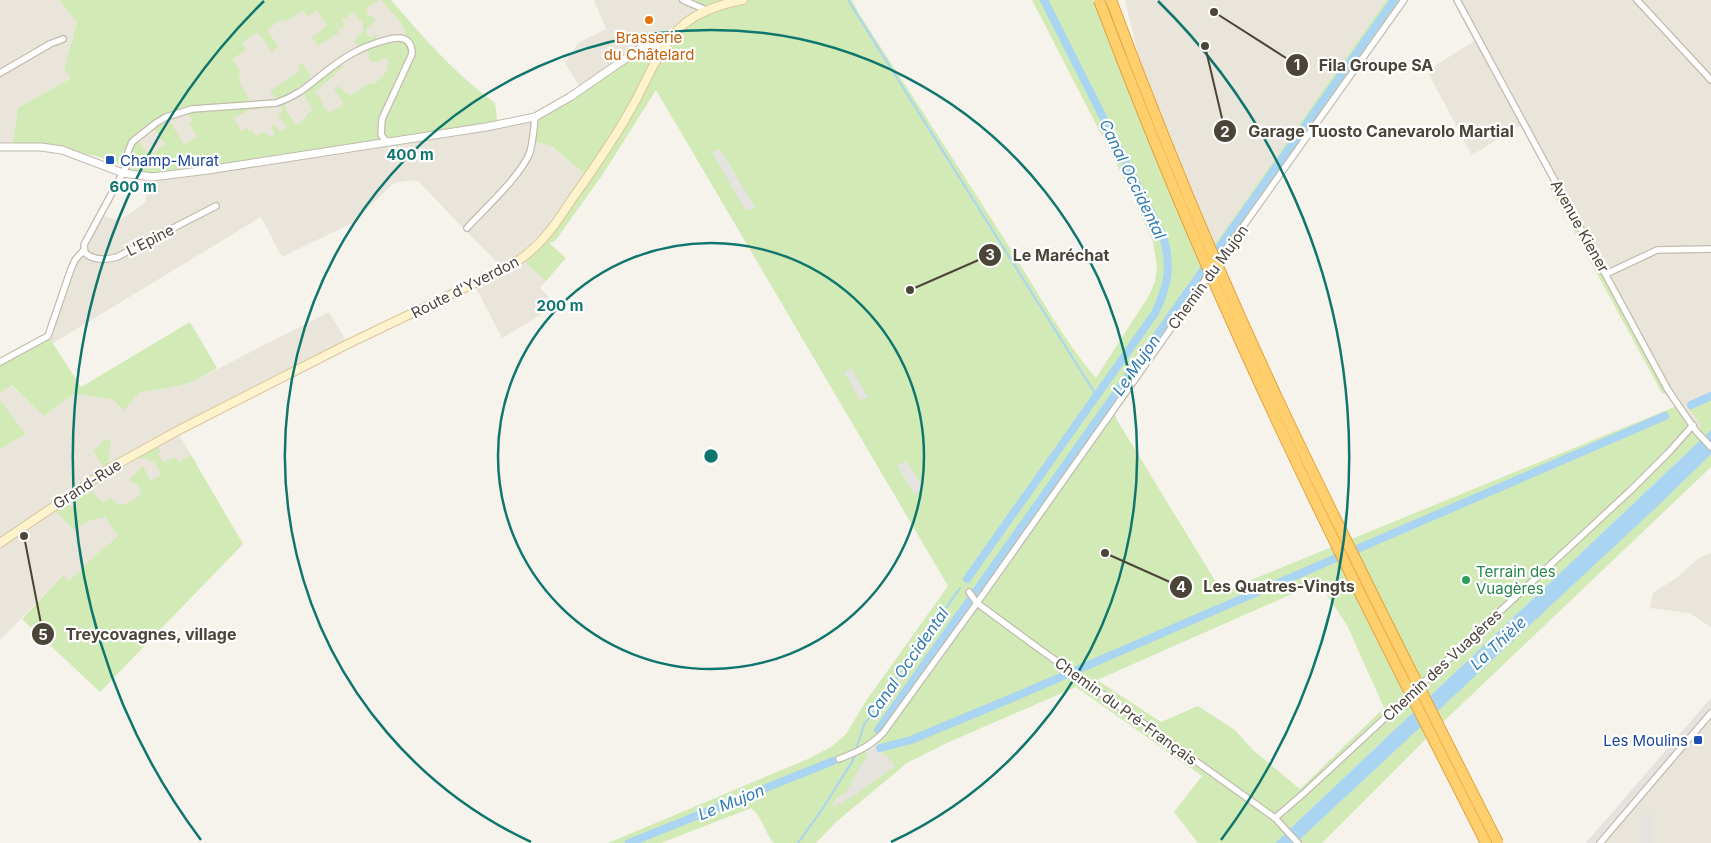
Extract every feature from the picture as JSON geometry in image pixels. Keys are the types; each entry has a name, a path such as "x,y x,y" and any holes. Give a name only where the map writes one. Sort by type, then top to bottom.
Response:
{"highway":[{"path":"1099,0 1167,173 1239,338 1331,534 1486,843"},
{"path":"1111,0 1175,164 1268,378 1382,615 1498,843"}],"main road":[{"name":"Route d'Yverdon","path":"177,431 332,352 504,269 524,257 552,228 588,177 628,114 666,46 684,25 706,10 743,0"},
{"name":"Grand-Rue","path":"0,544 112,467 177,431"}],"street":[{"path":"683,0 706,10"},
{"name":"Chemin du Mujon","path":"839,759 872,744 883,733 1404,0"},
{"name":"Avenue Kiener","path":"1457,0 1668,390 1694,428 1711,447"},
{"path":"1637,0 1711,80"},
{"path":"0,362 48,336 71,268 84,250 86,241 126,167 128,152 132,142 166,117 192,109 276,103 288,99 355,52 400,38 408,41 412,47 412,54 382,119 381,135 387,142"},
{"path":"0,73 50,44 63,39"},
{"path":"0,147 41,147 62,150 123,173 140,176 163,176 486,127 535,117 563,101 641,48 655,44 666,46"},
{"path":"467,228 512,180 525,162 532,141 535,117"},
{"name":"L'Epine","path":"84,250 92,258 117,257 216,206"},
{"path":"1606,274 1657,250 1711,249"},
{"name":"Chemin des Vuagères","path":"1277,820 1631,490 1694,428"},
{"name":"Chemin du Pré-Français","path":"968,592 977,603 1081,680 1277,820 1298,843"},
{"path":"1600,843 1711,714"}],"shaded area":[{"path":"0,0 62,0 60,1 77,23 64,69 71,78 18,108 12,147 0,147"},
{"path":"381,0 402,24 408,41 381,135 535,117 533,141 552,146 588,177 528,265 546,281 540,288 557,305 502,338 474,284 504,269 419,182 412,180 394,183 352,223 282,257 261,217 52,344 48,336 80,254 100,215 117,220 146,202 146,176 132,142 272,15 317,6"},
{"path":"594,0 689,0 706,10 666,45 581,89 565,63 578,43 606,29"},
{"path":"1125,0 1386,0 1204,261 1167,173"},
{"path":"1457,0 1711,0 1711,447 1674,399 1523,124 1472,155 1427,71 1477,39"},
{"path":"720,149 755,207 746,211 712,152"},
{"path":"329,312 348,344 177,431 197,465 91,559 69,581 62,576 0,640 0,449 26,434 0,400 0,393 10,385 44,416 73,394 112,399 121,405 140,392 169,388 192,382"},
{"path":"851,368 868,397 860,400 844,372"},
{"path":"907,461 923,488 914,494 897,465"},
{"path":"1711,553 1711,627 1689,613 1650,608 1653,593 1678,577 1699,558"},
{"path":"1711,698 1711,843 1586,843 1602,825"},
{"path":"1711,698 1711,713 1600,843 1586,843"},
{"path":"878,738 882,755 887,756 895,766 842,805 833,808 833,803 864,749"},
{"path":"1642,812 1654,812 1652,843 1641,843"}],"green space":[{"path":"379,0 367,8 370,17 372,16 376,21 367,28 366,33 370,38 377,34 375,41 359,46 354,42 364,30 362,23 354,12 342,20 345,25 340,29 336,24 340,32 318,46 314,39 312,40 311,38 327,26 317,10 308,17 303,10 285,22 282,19 267,30 278,46 272,52 259,34 256,33 242,43 246,50 232,59 241,72 239,76 240,84 247,95 250,105 258,104 261,109 249,110 234,118 241,131 246,128 256,136 263,132 270,137 275,134 271,127 275,124 280,132 287,127 278,115 283,111 279,105 284,104 287,112 297,125 313,110 301,90 339,62 343,67 315,92 320,97 323,106 330,113 344,104 334,89 338,86 350,96 370,83 374,84 383,76 388,66 387,58 371,62 366,48 389,40 408,41 402,24 381,0 391,0 427,41 466,80 495,103 498,125 163,176 123,173 125,167 112,161 84,154 12,147 18,108 71,78 64,69 77,23 60,1","holes":["185,111 193,121 189,124 197,136 184,145 171,123 165,126 163,123 168,120 166,118","152,126 165,144 149,156 137,138"]},
{"path":"689,0 852,0 990,216 1060,330 1096,378 1148,297 1155,282 1157,267 1153,241 1129,188 1032,0 1093,0 1204,260 1386,0 1404,0 1208,275 1207,271 1115,413 1117,420 1222,592 1679,405 1696,431 1701,426 1689,408 1711,399 1711,430 1275,843 1198,843 1174,812 1202,776 1076,687 949,742 907,763 836,822 816,843 774,843 758,815 751,808 661,843 608,843 808,759 831,747 846,734 866,701 948,586 656,90 603,174 555,241 549,243 566,258 546,281 528,265 524,257 541,242 588,177 552,146 532,141 535,117 641,48 666,45 675,33 705,10","holes":["1308,587 1326,594 1347,625 1384,708 1300,789 1253,750 1235,730 1198,706 1161,722 1097,680","878,738 882,755 887,756 895,766 849,799 846,798 842,805 839,803 833,807 833,803 838,796 844,795 867,756 864,749"]},
{"path":"302,63 311,76 295,90 276,99 270,91 301,70 298,65"},
{"path":"1554,185 1584,241 1584,247 1550,188"},
{"path":"1590,254 1614,297 1613,299 1616,300 1631,327 1630,329 1667,394 1662,393 1587,255"},
{"path":"190,322 217,368 192,382 169,388 140,392 124,410 112,399 73,394 44,416 11,385 0,393 0,362 48,336 81,387"},
{"path":"0,400 26,434 0,449"},
{"path":"106,439 111,440 108,464 103,467 93,450"},
{"path":"158,447 160,452 158,453 163,462 175,457 179,462 191,455 243,544 100,692 22,619 63,575 69,581 118,536 105,517 87,521 74,530 52,508 64,500 73,508 76,504 71,499 80,488 88,495 90,494 84,486 86,485 103,503 110,497 118,504 126,504 142,494 138,486 129,480 143,466 150,481 161,475 154,461 150,462 148,458 133,459"},
{"path":"1711,454 1711,467 1441,724 1322,843 1296,843"}],"water":[{"name":"La Thièle","path":"1711,430 1711,454 1662,502 1296,843 1275,843"}],"waterway":[{"path":"848,0 1096,395"},
{"name":"Canal Occidental","path":"967,579 1155,313 1166,285 1168,266 1163,236 1044,0"},
{"name":"Le Mujon","path":"878,730 1394,0"},
{"path":"1691,405 1711,396"},
{"path":"880,748 911,740 1012,698 1665,416"},
{"name":"Canal Occidental","path":"856,750 864,725 960,588"},
{"name":"Canal Occidental","path":"798,843 821,811 855,755"},
{"name":"Le Mujon","path":"629,843 833,761"}],"place":[{"name":"Fila Groupe SA","path":"1214,12"},
{"name":"Brasserie du Châtelard","path":"649,20"},
{"name":"Garage Tuosto Canevarolo Martial","path":"1205,46"},
{"name":"Champ-Murat","path":"110,160"},
{"name":"Le Maréchat","path":"910,290"},
{"name":"Treycovagnes, village","path":"24,536"},
{"name":"Les Quatres-Vingts","path":"1105,553"},
{"name":"Terrain des Vuagères","path":"1466,580"},
{"name":"Les Moulins","path":"1698,740"}]}
